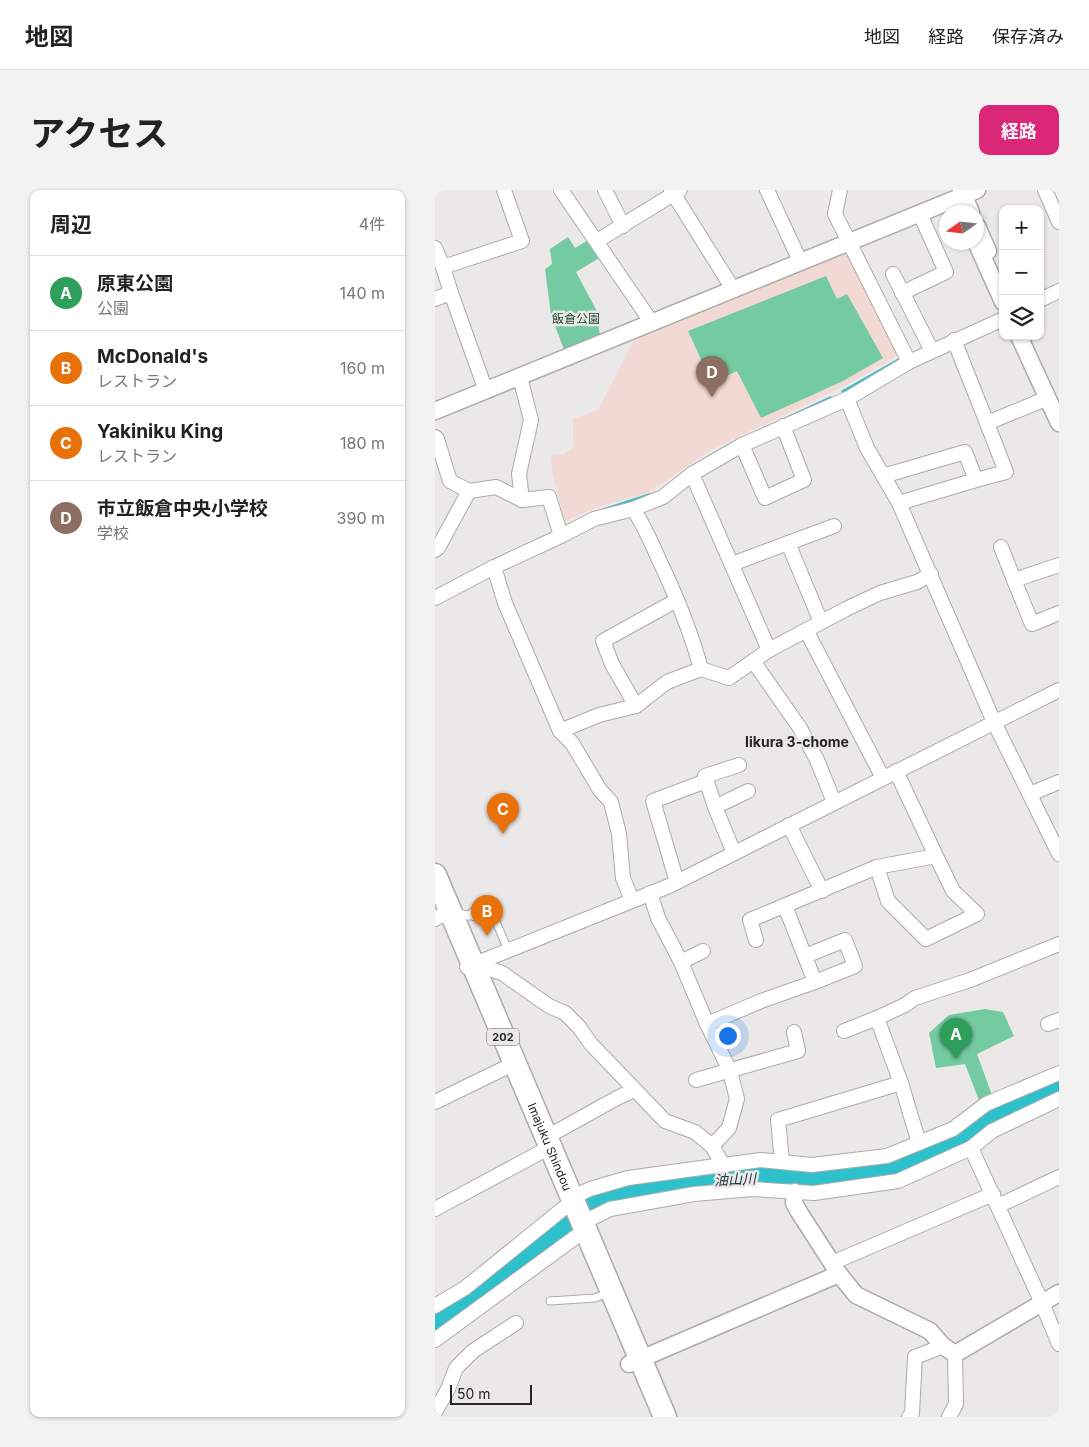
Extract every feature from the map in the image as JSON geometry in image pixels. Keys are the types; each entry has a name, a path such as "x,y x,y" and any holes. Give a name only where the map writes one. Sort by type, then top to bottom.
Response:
{"highway":[{"name":"Imajuku Shindou","path":"435,875 505,1068 543,1145"},
{"name":"Imajuku Shindou","path":"442,913 468,967 543,1145 565,1206 635,1361 652,1417"},
{"name":"Imajuku Shindou","path":"577,1233 600,1296 665,1417"}],"street":[{"path":"443,267 522,241 504,190"},
{"path":"561,190 652,323"},
{"path":"605,190 623,226"},
{"path":"767,190 800,262"},
{"path":"841,190 835,214 909,362"},
{"path":"1045,190 1059,222"},
{"path":"597,241 675,191 733,289"},
{"path":"435,412 962,196"},
{"path":"902,293 946,272 920,214"},
{"path":"984,242 999,275"},
{"path":"435,248 486,391"},
{"path":"980,250 1000,295"},
{"path":"893,274 932,351"},
{"path":"1044,298 1059,291"},
{"path":"435,299 451,293"},
{"path":"435,598 494,567 594,519 633,509 663,496 692,474 742,445 847,398 909,362 999,321"},
{"path":"899,503 1006,472 954,340"},
{"path":"1021,340 1053,402"},
{"path":"1029,340 1059,422"},
{"path":"521,377 531,420 519,474 522,500"},
{"path":"847,398 867,448 899,503 994,722 1059,854"},
{"path":"987,423 1053,402"},
{"path":"742,445 765,498 804,480 783,426"},
{"path":"435,437 450,481 469,491 497,487 522,500 549,497 561,536"},
{"path":"883,476 965,452 976,480"},
{"path":"692,474 769,650"},
{"path":"435,550 439,548 469,491"},
{"path":"633,509 643,524 677,600 692,638 701,669"},
{"path":"732,564 834,526"},
{"path":"788,543 821,622"},
{"path":"1001,547 1032,624 1059,613"},
{"path":"1014,580 1059,565"},
{"path":"494,567 505,603 560,730 572,742 600,790 611,802 619,834 623,878 632,900"},
{"path":"560,730 599,715 636,706 667,682 701,669 729,678 769,650 821,622 879,593 917,582 931,574"},
{"path":"636,706 612,664 603,641 677,600"},
{"path":"806,630 883,778"},
{"path":"753,661 800,728 817,760 834,802"},
{"path":"468,967 677,882 1059,690"},
{"path":"734,853 715,807 705,776 739,765"},
{"path":"877,868 888,901 926,939 977,914 953,891 896,771"},
{"path":"677,882 653,802 707,781"},
{"path":"1029,794 1059,782"},
{"path":"715,807 748,791"},
{"path":"789,825 822,891"},
{"path":"756,940 750,920 877,868 936,856"},
{"path":"650,893 658,918 681,962 707,1024 730,1071 737,1099 729,1128 712,1146"},
{"path":"785,906 815,982"},
{"path":"707,1024 761,1001 855,966 845,940 805,956"},
{"path":"844,1031 905,1005 915,998 970,980 1059,944"},
{"path":"681,962 703,951"},
{"path":"468,967 502,973 549,1006 565,1013 579,1027 591,1044 665,1121 695,1132 712,1146 723,1165"},
{"path":"877,1018 901,1083 919,1143"},
{"path":"696,1080 798,1051 794,1032"},
{"path":"435,1102 505,1068"},
{"path":"435,1306 465,1288 565,1206 589,1189 628,1178 761,1160 812,1165 887,1156 953,1129 986,1104 1059,1073"},
{"path":"782,1162 778,1120 901,1083"},
{"path":"435,1209 543,1145 617,1098 634,1090"},
{"path":"435,1340 533,1269 610,1209 694,1194 752,1189 814,1193 898,1181 971,1148 992,1131 1058,1103"},
{"path":"971,1148 1059,1344"},
{"path":"635,1361 835,1268 995,1200 1059,1178"},
{"path":"795,1192 794,1203 835,1268 856,1295 930,1331 949,1350 956,1404 949,1417"},
{"path":"909,1417 912,1413 915,1357 949,1350 1001,1325 1059,1292"},
{"path":"435,1412 457,1368 473,1351 516,1323"}],"lane":[{"path":"442,913 481,918 494,917 509,950"},
{"path":"550,1301 600,1296"}],"shaded area":[{"path":"847,251 898,355 848,384 709,451 648,493 598,507 565,521 552,472 551,455 564,454 573,447 573,419 598,410 634,340"}],"green space":[{"name":"飯倉公園","path":"568,237 575,248 590,239 601,257 576,272 598,313 600,340 566,355 551,315 545,269 552,264 550,249"},
{"path":"826,276 837,299 847,294 883,358 841,382 761,418 737,371 712,383 688,331"},
{"path":"985,1009 1003,1012 1014,1036 977,1054 993,1098 980,1103 965,1064 936,1068 929,1033 949,1015"}],"water":[{"path":"899,358 900,362 843,394 841,391"},
{"path":"831,396 832,399 751,437 749,434"},
{"path":"650,493 651,496 602,513 601,509"}],"waterway":[{"name":"油山川","path":"435,1324 504,1273 590,1204 639,1187 701,1183 748,1177 812,1179 886,1170 924,1157 965,1135 995,1115 1059,1085"}],"place":[{"name":"市立飯倉中央小学校","path":"712,397"},
{"name":"Yakiniku King","path":"503,834"},
{"name":"McDonald's","path":"487,936"},
{"name":"原東公園","path":"956,1059"}],"district":[{"name":"Iikura 3-chome","path":"797,741"}]}
